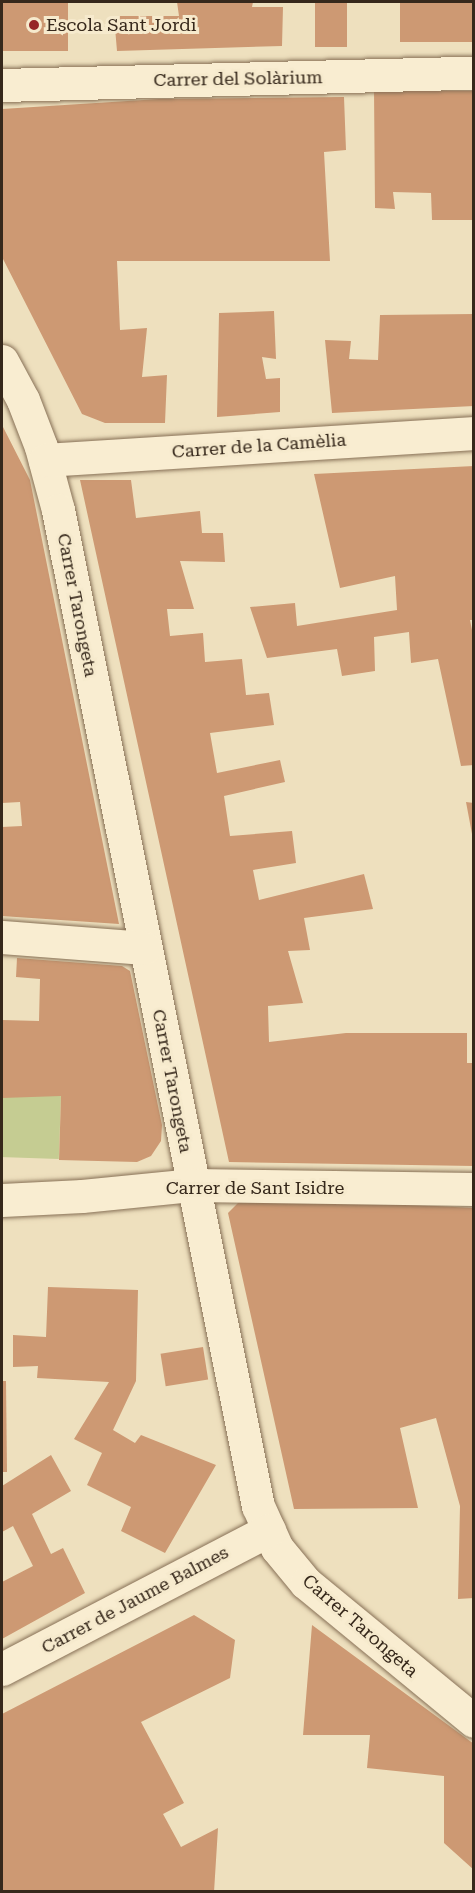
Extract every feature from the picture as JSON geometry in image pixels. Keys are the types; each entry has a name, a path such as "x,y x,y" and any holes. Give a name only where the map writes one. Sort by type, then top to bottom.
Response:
{"street":[{"name":"Carrer del Solàrium","path":"2,85 474,73"},
{"name":"Carrer Tarongeta","path":"2,361 24,400 45,460 60,521 258,1506 277,1548 306,1583 474,1721"},
{"name":"Carrer de la Camèlia","path":"45,460 474,432"},
{"path":"2,938 146,948"},
{"name":"Carrer de Sant Isidre","path":"2,1200 82,1196 193,1185 474,1189"},
{"name":"Carrer de Jaume Balmes","path":"2,1669 269,1530"}],"green space":[{"path":"2,1094 61,1096 59,1159 2,1157"}],"building":[{"name":"Escola Sant Jordi","path":"2,2 68,2 68,51 2,51"},
{"path":"177,2 253,2 252,7 283,7 282,46 117,51 114,16 179,16"},
{"path":"315,2 347,2 347,47 315,47"},
{"path":"400,2 474,2 474,42 400,42"},
{"path":"374,90 474,91 474,220 432,220 431,193 393,192 395,209 375,208"},
{"path":"344,97 346,150 324,152 330,261 117,261 120,330 147,328 142,377 167,375 165,423 105,423 82,414 2,257 2,109 159,99"},
{"path":"274,311 276,359 262,357 266,379 280,378 280,412 217,417 219,313"},
{"path":"474,314 474,406 332,413 325,340 351,341 349,359 378,360 380,315"},
{"path":"2,425 30,480 119,924 2,916 2,827 22,826 20,802 2,803"},
{"path":"474,466 474,620 470,620 474,640 474,765 461,766 438,659 411,663 409,632 374,637 375,671 342,676 337,649 267,658 250,607 295,603 297,626 397,610 395,576 340,588 314,474"},
{"path":"80,480 131,480 136,518 200,511 202,533 223,533 225,562 180,561 194,609 167,609 170,636 203,633 205,662 242,659 246,695 269,693 274,725 210,733 217,773 280,760 285,782 224,796 230,836 292,831 296,863 253,870 259,900 364,874 373,909 304,918 310,950 288,951 303,1003 268,1006 269,1042 346,1033 467,1033 467,1063 474,1063 474,1166 229,1162"},
{"path":"466,802 474,803 474,834 472,834"},
{"path":"17,958 122,966 130,971 162,1125 161,1141 151,1156 137,1162 59,1160 61,1096 2,1098 2,1020 39,1021 40,979 16,977"},
{"path":"245,1196 474,1208 474,1598 458,1599 460,1506 436,1418 400,1428 418,1508 294,1509 228,1213"},
{"path":"48,1287 138,1290 136,1381 113,1430 135,1443 141,1435 216,1465 165,1553 121,1531 131,1507 87,1485 102,1453 74,1439 109,1382 37,1378 38,1366 13,1367 13,1335 46,1337"},
{"path":"203,1347 208,1380 166,1386 161,1354"},
{"path":"2,1381 6,1381 7,1472 2,1472"},
{"path":"51,1455 71,1491 32,1514 51,1554 63,1548 85,1593 2,1639 2,1582 33,1566 13,1526 2,1532 2,1486"},
{"path":"194,1615 235,1640 230,1678 141,1722 184,1803 163,1814 181,1847 218,1828 214,1892 2,1892 2,1714"},
{"path":"312,1625 474,1744 474,1870 444,1843 444,1776 367,1768 370,1735 303,1735"}],"place":[{"name":"Escola Sant Jordi","path":"34,25"}]}
